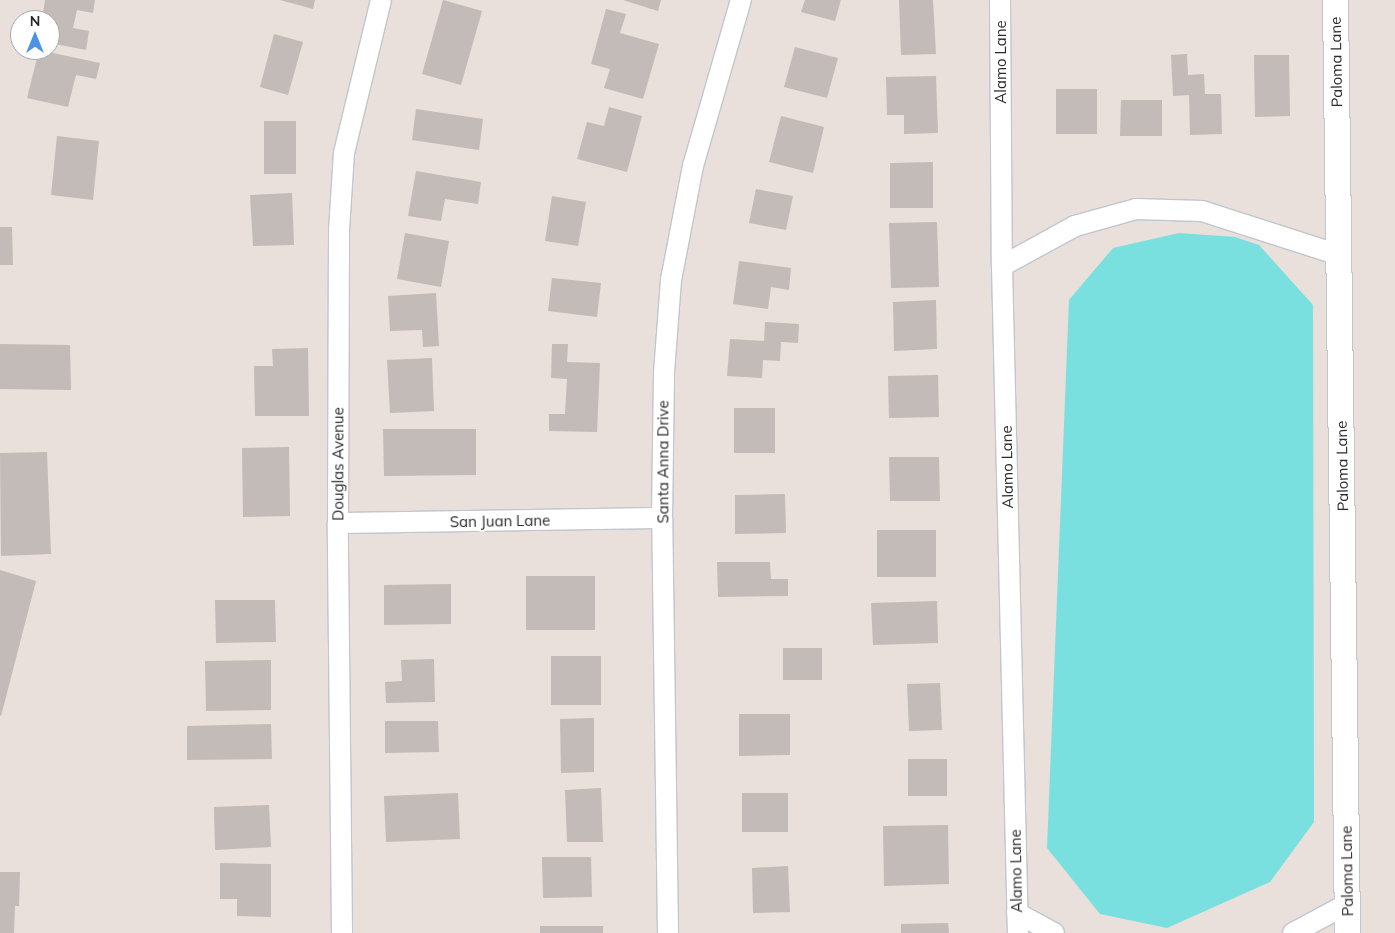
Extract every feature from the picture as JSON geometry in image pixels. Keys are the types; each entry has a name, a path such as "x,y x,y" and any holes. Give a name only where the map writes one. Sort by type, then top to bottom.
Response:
{"street":[{"name":"Douglas Avenue","path":"342,933 338,523 339,230 344,153 381,0"},
{"name":"Santa Anna Drive","path":"668,933 662,518 664,372 671,280 693,166 741,0"},
{"name":"Alamo Lane","path":"1000,0 1002,266 1018,933"},
{"name":"Paloma Lane","path":"1335,0 1347,933"},
{"path":"1002,266 1075,226 1136,209 1202,211 1339,255"},
{"name":"San Juan Lane","path":"338,523 662,518"},
{"path":"1293,933 1347,904"},
{"path":"1017,913 1054,933"}],"water":[{"path":"1179,233 1235,237 1259,245 1313,305 1314,822 1270,882 1167,928 1100,914 1047,848 1069,300 1113,248"}],"building":[{"path":"45,0 95,0 93,13 77,10 73,28 89,31 86,50 60,45 60,10 44,10"},
{"path":"280,0 315,0 313,9"},
{"path":"443,0 482,11 461,85 422,74"},
{"path":"623,0 661,0 658,11"},
{"path":"805,0 841,0 835,21 801,12"},
{"path":"899,0 933,0 936,54 901,55"},
{"path":"606,9 626,14 620,33 659,44 643,99 604,88 610,69 591,64"},
{"path":"274,34 303,42 288,95 260,87"},
{"path":"795,47 838,58 827,98 784,87"},
{"path":"60,54 100,63 96,79 76,75 68,107 27,98 36,60 60,60"},
{"path":"1187,54 1188,75 1204,74 1205,94 1221,94 1222,134 1190,135 1189,95 1173,96 1171,55"},
{"path":"1254,55 1289,55 1290,116 1255,117"},
{"path":"936,76 938,133 904,134 904,115 887,115 886,77"},
{"path":"1056,89 1097,89 1097,134 1056,134"},
{"path":"1121,100 1162,100 1162,136 1120,136"},
{"path":"609,107 642,116 627,172 577,159 587,122 604,126"},
{"path":"416,109 483,119 479,150 412,140"},
{"path":"781,116 824,127 813,173 769,162"},
{"path":"264,121 296,121 296,174 264,174"},
{"path":"57,136 99,141 93,200 51,195"},
{"path":"933,162 933,208 890,208 890,163"},
{"path":"416,171 481,182 478,204 445,199 441,221 408,216"},
{"path":"756,189 793,196 786,230 749,223"},
{"path":"292,193 294,245 253,246 250,195"},
{"path":"552,196 586,202 578,246 545,241"},
{"path":"937,222 939,287 891,288 889,223"},
{"path":"0,227 12,227 13,265 0,265"},
{"path":"405,233 449,241 441,287 397,279"},
{"path":"739,261 791,268 789,290 771,287 768,309 733,304"},
{"path":"552,278 601,283 597,317 548,311"},
{"path":"436,293 439,346 423,347 422,330 390,331 388,296"},
{"path":"936,300 937,349 894,351 893,302"},
{"path":"765,322 799,324 798,343 781,342 780,361 763,360 762,378 727,376 730,339 764,341"},
{"path":"0,344 70,345 71,390 0,389"},
{"path":"552,344 568,344 567,362 600,363 597,432 549,431 549,414 565,414 567,379 551,378"},
{"path":"308,348 309,416 255,416 254,366 273,366 272,349"},
{"path":"432,358 434,411 390,413 387,360"},
{"path":"938,375 939,417 889,418 888,376"},
{"path":"734,408 775,408 775,453 734,453"},
{"path":"383,429 476,429 476,475 384,476"},
{"path":"289,447 290,516 243,517 242,448"},
{"path":"47,452 51,554 1,556 0,453"},
{"path":"889,457 939,457 940,501 890,501"},
{"path":"785,494 786,533 735,534 735,495"},
{"path":"877,530 936,530 936,577 877,577"},
{"path":"717,562 770,562 771,579 788,579 788,596 718,597"},
{"path":"0,570 36,581 1,716 0,715"},
{"path":"526,576 595,576 595,630 526,630"},
{"path":"451,584 451,624 384,625 384,585"},
{"path":"215,600 275,600 276,642 216,643"},
{"path":"937,601 938,643 873,645 871,603"},
{"path":"783,648 822,648 822,680 783,680"},
{"path":"551,656 601,656 601,705 551,705"},
{"path":"434,659 435,702 386,703 385,682 402,681 401,660"},
{"path":"271,660 271,710 206,711 205,661"},
{"path":"940,683 942,730 909,731 907,684"},
{"path":"739,714 790,714 790,755 739,756"},
{"path":"594,718 594,772 561,773 560,719"},
{"path":"385,721 438,721 439,752 385,753"},
{"path":"271,724 272,759 187,760 187,726"},
{"path":"908,759 947,759 947,796 908,796"},
{"path":"601,788 603,842 567,842 565,790"},
{"path":"458,793 460,839 386,842 384,796"},
{"path":"742,793 788,793 788,832 742,832"},
{"path":"269,805 271,847 215,850 214,807"},
{"path":"948,825 949,884 884,886 883,826"},
{"path":"542,857 591,857 592,897 543,898"},
{"path":"220,863 271,864 271,917 237,916 237,899 220,899"},
{"path":"788,866 790,912 753,913 752,868"},
{"path":"0,872 20,872 19,906 15,906 14,933 0,933"},
{"path":"948,923 949,933 901,933 901,924"},
{"path":"540,926 603,926 603,933 540,933"}]}
